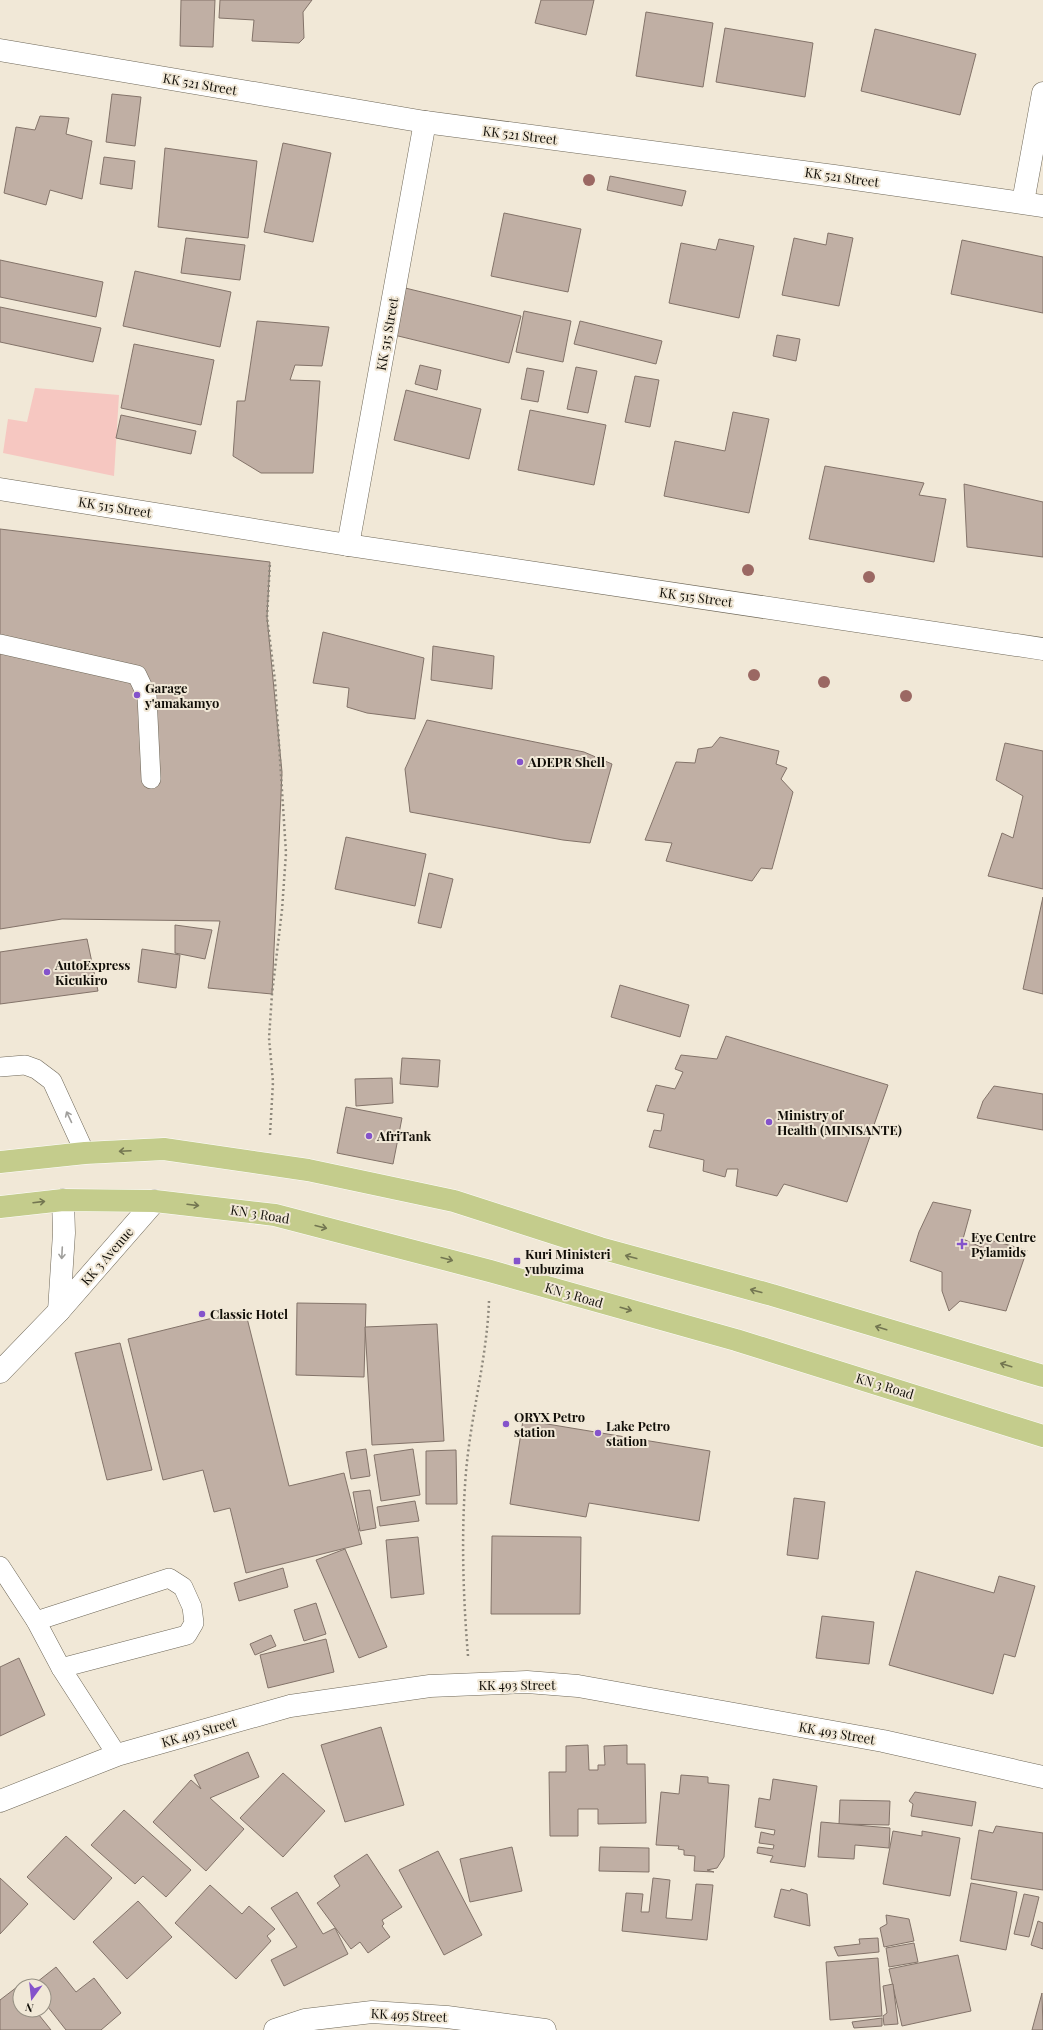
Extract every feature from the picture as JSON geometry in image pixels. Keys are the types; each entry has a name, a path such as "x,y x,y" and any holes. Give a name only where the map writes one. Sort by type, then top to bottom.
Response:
{"highway":[{"path":"0,1162 85,1153 164,1149 308,1170 454,1201 600,1248 772,1295 1043,1376"},
{"name":"KN 3 Road","path":"0,1207 63,1200 155,1201 275,1215 490,1270 736,1340 1043,1436"}],"street":[{"name":"KK 521 Street","path":"0,50 425,122 1033,204"},
{"path":"1033,204 1043,93"},
{"name":"KK 515 Street","path":"348,545 425,122"},
{"name":"KK 515 Street","path":"0,489 348,545 1043,649"},
{"name":"KK 3 Avenue","path":"59,1311 64,1233 63,1200"},
{"name":"KK 3 Avenue","path":"0,1372 59,1311 155,1201"},
{"name":"KK 493 Street","path":"0,1801 117,1755 290,1706 430,1686 527,1682 578,1686 884,1741 1043,1777"},
{"name":"KK 495 Street","path":"275,2030 305,2020 372,2012 447,2017 545,2030"}],"lane":[{"path":"0,644 137,675 147,696 151,779"},
{"path":"0,1068 25,1065 36,1069 52,1081 85,1153"},
{"path":"0,1566 36,1621 61,1668 117,1755"},
{"path":"36,1621 169,1578 183,1587 192,1607 194,1623 187,1635 61,1668"}],"path":[{"path":"268,1164 273,1082 269,1038 273,978 282,910 286,854 275,681 267,617 272,532"},
{"path":"471,1684 464,1598 466,1472 473,1413 488,1326 490,1270"}],"shaded area":[{"path":"35,388 119,395 114,476 3,453 8,419 27,422"}],"building":[{"path":"181,0 215,0 213,47 180,46"},
{"path":"220,0 312,0 303,12 304,38 299,43 252,41 254,20 219,18"},
{"path":"541,0 594,0 586,35 535,23"},
{"path":"646,12 713,23 703,87 636,76"},
{"path":"725,28 813,43 805,97 716,82"},
{"path":"875,29 976,54 960,115 861,91"},
{"path":"112,94 141,97 135,146 106,142"},
{"path":"40,116 69,118 66,134 92,141 82,199 50,190 46,205 4,193 16,127 35,130"},
{"path":"283,143 331,153 313,242 264,232"},
{"path":"165,148 257,161 248,238 158,227"},
{"path":"104,157 135,161 132,189 100,184"},
{"path":"610,176 686,191 682,206 607,190"},
{"path":"504,213 581,229 568,292 491,276"},
{"path":"828,233 853,238 839,306 782,295 794,238 826,245"},
{"path":"186,238 245,245 240,280 181,273"},
{"path":"719,239 754,246 739,318 669,303 681,243 716,250"},
{"path":"962,240 1043,257 1043,313 951,294"},
{"path":"0,260 103,282 96,317 0,297"},
{"path":"135,271 231,292 220,347 123,326"},
{"path":"401,287 521,316 509,363 390,334"},
{"path":"0,307 101,328 93,362 0,342"},
{"path":"524,311 571,321 563,362 516,352"},
{"path":"257,321 329,327 322,366 295,365 290,380 320,381 313,473 261,473 233,456 237,401 245,401"},
{"path":"580,321 662,341 656,364 574,344"},
{"path":"777,335 800,339 796,361 773,356"},
{"path":"134,344 214,360 201,425 121,408"},
{"path":"420,365 441,370 437,390 415,384"},
{"path":"576,367 597,371 588,413 567,409"},
{"path":"527,368 544,371 538,402 521,399"},
{"path":"635,376 659,380 650,427 625,422"},
{"path":"406,390 481,409 469,459 394,440"},
{"path":"530,410 606,425 594,485 518,470"},
{"path":"733,412 769,419 749,513 664,496 675,441 725,451"},
{"path":"121,415 196,431 191,454 116,438"},
{"path":"825,466 924,483 919,495 946,499 934,562 809,539"},
{"path":"964,484 1043,502 1043,557 967,547"},
{"name":"Garage y'amakamyo","path":"0,529 270,562 267,617 282,772 272,994 208,988 220,921 62,919 0,929"},
{"path":"323,632 424,658 415,719 367,713 347,707 349,688 313,683"},
{"path":"433,646 494,656 492,689 431,680"},
{"path":"427,720 584,752 612,764 590,843 563,840 410,812 405,769"},
{"path":"720,737 779,751 776,764 787,768 781,779 793,792 772,869 761,868 752,881 666,861 672,843 645,840 676,762 695,763 698,749 712,747"},
{"path":"1005,743 1043,751 1043,889 988,876 1002,833 1013,838 1023,796 996,780"},
{"path":"346,837 426,854 415,906 335,889"},
{"path":"429,873 453,879 441,928 418,923"},
{"path":"1043,897 1043,994 1023,989"},
{"path":"175,925 212,930 205,959 175,953"},
{"name":"AutoExpress Kicukiro","path":"87,939 98,991 0,1004 0,952"},
{"path":"142,949 180,955 176,988 138,982"},
{"path":"620,985 689,1005 680,1037 611,1017"},
{"name":"Ministry of Health (MINISANTE)","path":"726,1036 888,1085 847,1202 784,1184 777,1196 736,1186 738,1169 727,1169 725,1177 703,1171 704,1160 649,1147 654,1130 661,1131 664,1114 647,1111 656,1085 675,1089 683,1072 675,1069 681,1055 717,1059"},
{"path":"402,1058 440,1060 438,1087 400,1084"},
{"path":"392,1078 393,1103 356,1106 355,1079"},
{"path":"994,1086 1043,1094 1043,1130 977,1118 983,1101"},
{"name":"AfriTank","path":"346,1107 402,1118 393,1164 337,1153"},
{"path":"933,1202 971,1210 963,1239 981,1247 986,1239 1027,1250 1006,1311 960,1301 949,1311 942,1291 942,1272 910,1261 919,1232"},
{"path":"297,1303 366,1304 364,1377 296,1375"},
{"path":"245,1310 289,1486 344,1473 362,1544 246,1573 230,1508 214,1512 203,1470 163,1480 128,1339"},
{"path":"437,1324 444,1441 372,1445 365,1327"},
{"path":"120,1343 152,1470 107,1480 75,1353"},
{"path":"523,1420 710,1451 699,1521 589,1503 586,1517 510,1504"},
{"path":"366,1449 370,1476 351,1479 346,1452"},
{"path":"413,1449 420,1495 381,1501 374,1455"},
{"path":"456,1450 457,1504 426,1504 426,1451"},
{"path":"370,1490 376,1528 360,1531 353,1492"},
{"path":"794,1498 825,1502 818,1559 787,1555"},
{"path":"415,1501 419,1521 380,1526 377,1507"},
{"path":"492,1536 581,1537 580,1614 491,1614"},
{"path":"418,1537 424,1594 391,1598 386,1540"},
{"path":"345,1549 387,1647 359,1658 316,1560"},
{"path":"283,1568 288,1587 239,1601 234,1583"},
{"path":"916,1571 994,1593 999,1576 1035,1586 1015,1657 1004,1654 993,1694 889,1665"},
{"path":"316,1603 326,1634 304,1641 294,1610"},
{"path":"822,1616 874,1622 869,1664 816,1658"},
{"path":"271,1635 276,1646 255,1655 250,1644"},
{"path":"326,1639 334,1672 268,1688 260,1655"},
{"path":"19,1658 45,1715 0,1736 0,1667"},
{"path":"381,1727 404,1805 345,1822 321,1745"},
{"path":"588,1745 589,1770 598,1770 598,1765 605,1765 604,1746 627,1745 627,1764 645,1764 646,1823 598,1824 598,1809 578,1809 578,1836 550,1836 549,1772 566,1772 566,1746"},
{"path":"248,1752 259,1777 210,1798 244,1829 206,1871 153,1822 191,1780 201,1789 194,1775"},
{"path":"283,1773 325,1811 283,1857 240,1818"},
{"path":"681,1775 708,1777 708,1783 729,1785 724,1857 717,1868 707,1870 714,1872 694,1871 695,1856 684,1855 684,1850 678,1849 679,1846 656,1845 661,1792 679,1794"},
{"path":"773,1779 817,1786 805,1867 770,1862 773,1856 757,1853 758,1847 773,1849 774,1845 759,1843 761,1832 774,1835 775,1830 755,1827 759,1798 770,1800"},
{"path":"915,1792 976,1802 972,1826 911,1816 913,1804 909,1801"},
{"path":"840,1800 890,1801 889,1825 839,1824"},
{"path":"124,1810 191,1870 166,1897 143,1876 135,1884 91,1845"},
{"path":"821,1822 890,1828 889,1848 855,1845 854,1859 818,1857"},
{"path":"996,1826 1043,1833 1043,1890 971,1879 979,1830 993,1833"},
{"path":"893,1831 922,1836 922,1831 960,1838 950,1896 883,1884"},
{"path":"66,1836 112,1878 74,1920 27,1877"},
{"path":"512,1847 522,1891 470,1902 460,1859"},
{"path":"600,1847 649,1848 649,1872 599,1871"},
{"path":"438,1851 482,1935 444,1955 399,1870"},
{"path":"367,1854 402,1907 382,1920 384,1924 382,1926 390,1937 368,1953 360,1942 351,1949 317,1903 340,1886 334,1876"},
{"path":"0,1878 28,1904 0,1934"},
{"path":"653,1878 670,1880 666,1918 692,1920 696,1884 713,1885 707,1940 622,1931 626,1893 643,1894 641,1912 649,1912"},
{"path":"971,1883 1017,1892 1006,1950 960,1941"},
{"path":"210,1885 242,1914 249,1906 275,1929 267,1936 271,1941 236,1979 175,1923"},
{"path":"781,1889 790,1891 791,1889 807,1894 810,1926 774,1917"},
{"path":"297,1892 323,1934 335,1928 348,1954 284,1986 271,1960 297,1947 271,1908"},
{"path":"1024,1894 1039,1897 1029,1937 1014,1934"},
{"path":"138,1901 172,1937 127,1979 93,1942"},
{"path":"886,1915 909,1919 914,1941 884,1947 880,1928 887,1924"},
{"path":"1038,1921 1043,1923 1043,1949 1031,1945"},
{"path":"878,1938 879,1952 838,1956 834,1947 860,1944 859,1939"},
{"path":"914,1943 918,1962 889,1967 886,1948"},
{"path":"958,1955 971,2011 902,2026 889,1969"},
{"path":"878,1958 882,2016 830,2020 826,1962"},
{"path":"56,1967 76,1992 94,1978 121,2013 101,2030 66,2030 52,2012 52,1978 42,1978"},
{"path":"893,1984 898,2024 884,2025 883,2016 887,2013 883,1986"},
{"path":"12,1991 12,2018 41,2018 51,2030 0,2030 0,2000"},
{"path":"1042,1993 1043,2030 1032,2030"},
{"path":"882,2018 882,2026 854,2028 852,2022"}],"place":[{"name":"Garage y'amakamyo","path":"137,695"},
{"name":"ADEPR Shell","path":"520,762"},
{"name":"AutoExpress Kicukiro","path":"47,972"},
{"name":"Ministry of Health (MINISANTE)","path":"769,1122"},
{"name":"AfriTank","path":"369,1136"},
{"name":"Eye Centre Pylamids","path":"962,1244"},
{"name":"Kuri Ministeri yubuzima","path":"517,1261"},
{"name":"Classic Hotel","path":"202,1314"},
{"name":"ORYX Petro station","path":"506,1424"},
{"name":"Lake Petro station","path":"598,1433"}]}
